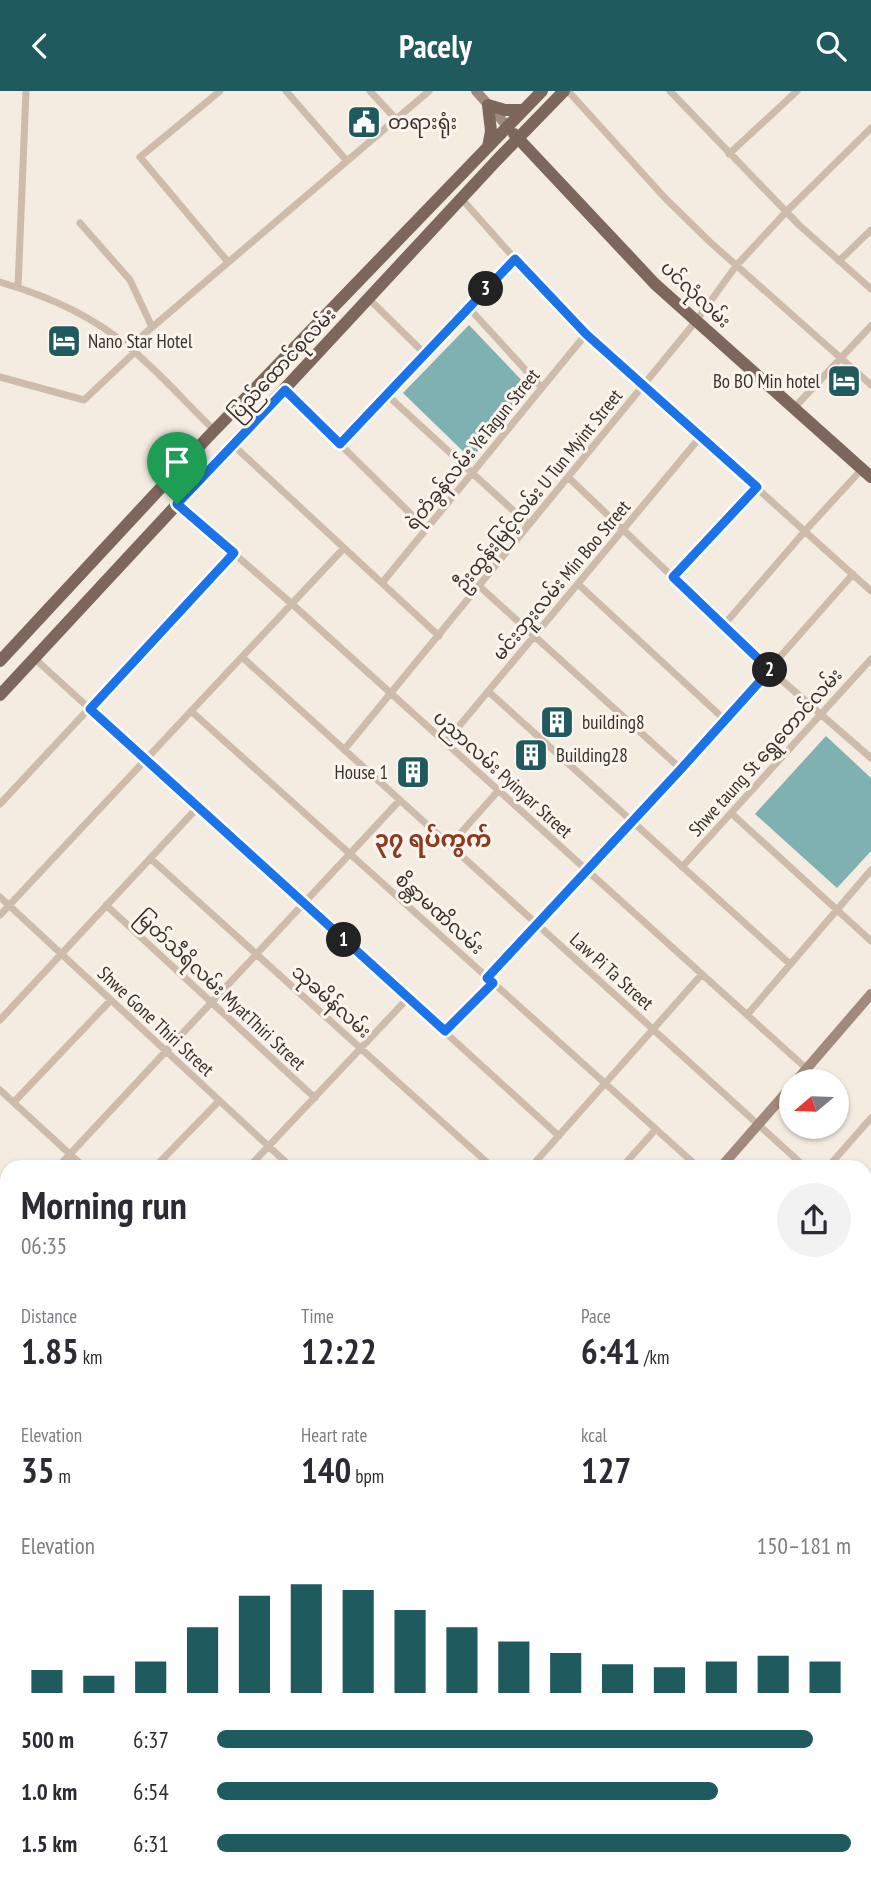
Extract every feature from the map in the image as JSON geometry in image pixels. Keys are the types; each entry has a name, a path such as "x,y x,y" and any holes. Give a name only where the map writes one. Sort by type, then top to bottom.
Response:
{"main road":[{"name":"ပြည်ထောင်စုလမ်း","path":"0,661 214,430 542,91"},
{"name":"ပြည်ထောင်စုလမ်း","path":"0,695 461,198 566,91"},
{"path":"487,148 491,131 488,105 505,110 522,110"},
{"path":"497,160 518,154 537,158 531,138 533,122"},
{"name":"ပင်လုံလမ်း","path":"507,126 655,284 867,473"},
{"path":"144,506 161,521"}],"street":[{"path":"18,287 26,91"},
{"path":"220,91 140,157 228,262"},
{"path":"286,91 347,161"},
{"path":"370,91 396,119"},
{"path":"0,377 84,400 152,327 429,91"},
{"path":"476,91 507,126"},
{"path":"566,91 666,198 736,266 871,386"},
{"path":"670,91 786,212 871,289"},
{"path":"677,99 685,91"},
{"path":"729,154 797,91"},
{"name":"ဦးထွန်းမြင့်လမ်း U Tun Myint Street","path":"344,750 696,321 736,266 871,128"},
{"path":"461,198 586,334 871,591"},
{"path":"80,223 130,280 152,327"},
{"path":"839,261 871,230"},
{"path":"340,444 515,259"},
{"path":"0,282 55,302 89,320 132,349 214,430"},
{"path":"369,299 425,354"},
{"path":"469,308 542,388"},
{"path":"794,408 871,326"},
{"name":"ရဲတံခွန်လမ်း YeTagun Street","path":"382,583 586,334"},
{"path":"285,390 426,529"},
{"path":"387,395 529,525"},
{"name":"မင်းဘူးလမ်း Min Boo Street","path":"445,743 701,436"},
{"path":"233,445 439,636"},
{"path":"723,626 805,531 867,473"},
{"path":"568,477 770,670 871,758"},
{"path":"673,577 757,487"},
{"name":"ပညာလမ်း Pyinyar Street","path":"177,504 292,604 807,1069"},
{"path":"0,915 344,548"},
{"path":"0,804 234,553"},
{"path":"445,1031 853,575"},
{"path":"578,584 725,720"},
{"path":"479,586 681,769"},
{"name":"Law Pi Ta Street","path":"242,657 797,1160"},
{"path":"34,658 559,1136"},
{"name":"Shwe taung St ရွှေတောင်လမ်း","path":"682,867 871,659"},
{"path":"489,692 790,964"},
{"name":"စိန္တာမဏိလမ်း","path":"191,711 690,1160"},
{"path":"450,845 498,791"},
{"path":"64,1160 400,800"},
{"path":"0,1020 198,807"},
{"path":"731,813 871,941"},
{"name":"သုခမိန်လမ်း","path":"150,858 484,1160"},
{"path":"747,1015 871,870"},
{"name":"Shwe Gone Thiri Street","path":"0,897 283,1160"},
{"name":"မြတ်သီရိလမ်း MyatThiri Street","path":"106,905 315,1098"},
{"path":"537,1160 702,974"},
{"path":"807,1069 871,994"},
{"path":"256,1160 408,998"},
{"path":"14,1102 111,1000"},
{"path":"0,1090 76,1160"},
{"path":"162,1160 219,1101"},
{"path":"727,1160 779,1101"},
{"path":"834,1160 871,1118"},
{"path":"628,1160 656,1129"}],"water":[{"path":"469,325 530,389 471,459 403,393"},
{"path":"826,736 871,778 871,851 837,888 755,814"}],"place":[{"name":"တရားရုံး","path":"364,122"},
{"name":"Nano Star Hotel","path":"64,341"},
{"name":"Bo BO Min hotel","path":"844,381"},
{"name":"building8","path":"557,722"},
{"name":"Building28","path":"531,755"},
{"name":"House 1","path":"413,772"}],"district":[{"name":"၃၇ ရပ်ကွက်","path":"433,838"}],"route":[{"path":"515,259 586,334 757,487 673,577 770,670 487,978 493,983 445,1031 90,709 234,553 177,504 285,390 340,444 515,259"}]}
